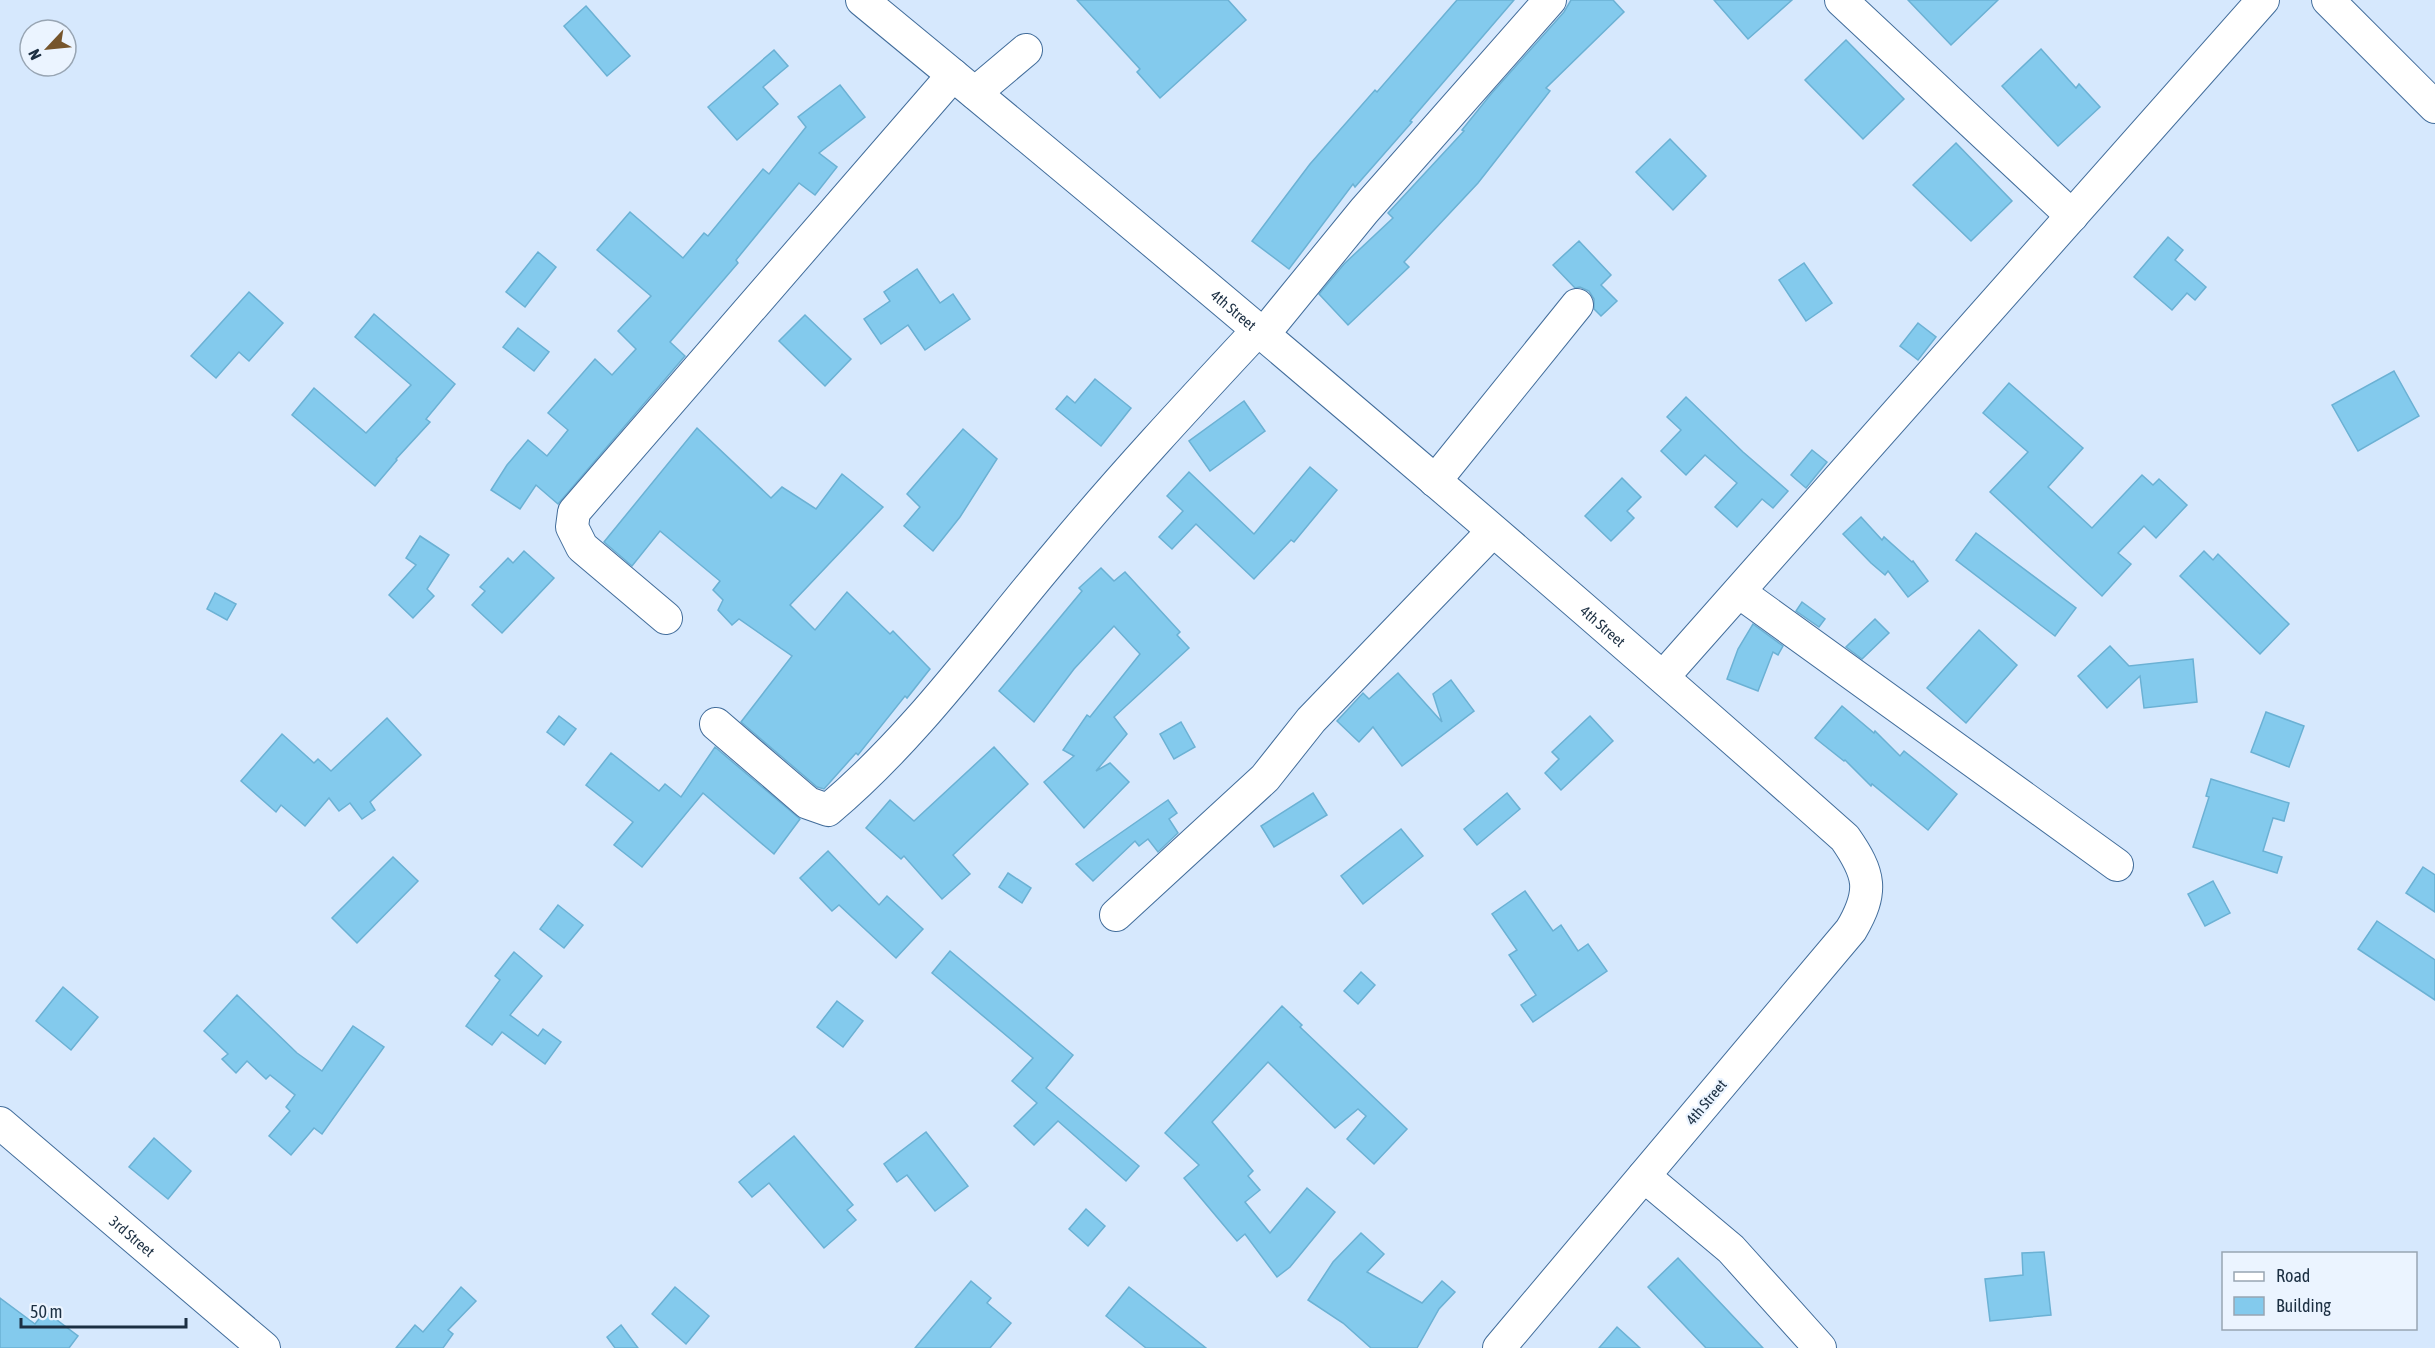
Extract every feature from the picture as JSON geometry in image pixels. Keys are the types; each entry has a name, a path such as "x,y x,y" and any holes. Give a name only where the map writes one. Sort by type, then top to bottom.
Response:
{"street":[{"name":"4th Street","path":"862,0 1260,333 1664,677 1845,838 1861,861 1867,884 1864,907 1851,930 1499,1348"},
{"path":"716,724 808,803 828,810 864,779 975,656 1057,554 1260,333 1550,0"},
{"path":"1841,0 2072,216"},
{"path":"1664,677 2263,0"},
{"path":"2328,0 2435,107"},
{"path":"666,618 582,547 572,527 574,512 964,84 1026,50"},
{"path":"1435,481 1577,305"},
{"path":"1116,915 1264,778 1311,720 1492,532"},
{"path":"1739,592 2117,865"},
{"name":"3rd Street","path":"0,1123 264,1348"},
{"path":"1644,1176 1731,1249 1820,1348"}],"building":[{"path":"1077,0 1228,0 1246,20 1160,98 1137,72 1140,69"},
{"path":"1457,0 1514,0 1355,187 1353,184 1289,269 1252,241 1310,164 1375,90 1377,92"},
{"path":"1571,0 1613,0 1624,12 1546,88 1550,91 1478,183 1404,262 1409,267 1348,325 1319,294 1344,264 1393,218 1388,213 1464,131 1462,130 1491,94 1564,12"},
{"path":"1714,0 1792,0 1748,39"},
{"path":"1908,0 1998,0 1951,45"},
{"path":"586,6 630,56 607,76 564,26"},
{"path":"1846,40 1904,99 1863,139 1805,80"},
{"path":"2041,49 2076,88 2079,84 2100,107 2058,146 2002,86"},
{"path":"774,50 788,66 763,87 778,104 737,140 708,107"},
{"path":"840,85 865,117 819,153 837,167 815,195 799,183 736,260 738,263 670,342 685,356 558,504 536,485 520,509 491,490 507,465 528,440 547,456 568,430 548,413 595,359 612,375 636,349 618,331 651,296 597,250 630,212 683,258 704,233 708,236 763,169 769,174 806,127 798,117"},
{"path":"1670,139 1706,176 1673,210 1636,172"},
{"path":"1956,143 2012,201 1971,241 1913,185"},
{"path":"2168,237 2183,250 2175,260 2206,287 2195,300 2187,293 2172,310 2134,277"},
{"path":"1579,241 1611,275 1601,285 1617,301 1601,316 1594,309 1594,299 1589,291 1580,287 1575,288 1553,265"},
{"path":"538,252 556,267 525,307 506,292"},
{"path":"1804,263 1832,303 1806,321 1779,280"},
{"path":"917,269 940,303 953,294 970,319 925,350 908,325 881,344 864,319 890,301 884,292"},
{"path":"249,292 283,323 249,361 239,352 216,378 191,356"},
{"path":"374,314 455,384 426,419 430,422 375,486 292,415 314,388 366,433 411,385 355,337"},
{"path":"805,315 851,359 825,386 779,341"},
{"path":"1918,323 1936,337 1918,360 1900,346"},
{"path":"518,328 549,352 534,371 503,347"},
{"path":"2394,371 2419,416 2358,451 2332,405"},
{"path":"1095,379 1131,408 1101,446 1056,409 1067,396 1075,403"},
{"path":"2009,383 2083,448 2048,487 2092,528 2142,475 2153,485 2159,479 2187,505 2156,538 2144,526 2118,553 2131,564 2102,596 1990,492 2028,452 1983,413"},
{"path":"1686,397 1743,452 1788,491 1773,508 1762,499 1737,527 1715,507 1737,483 1705,455 1686,475 1661,451 1681,430 1667,417"},
{"path":"1244,401 1265,431 1210,471 1189,441"},
{"path":"697,428 771,498 782,487 816,509 842,474 883,507 790,605 815,630 847,592 890,634 893,631 930,669 907,698 905,696 858,755 856,753 824,789 817,787 741,722 792,656 739,619 732,625 718,610 723,600 713,590 720,581 660,531 632,566 604,542"},
{"path":"963,429 997,459 960,517 933,551 904,526 920,507 907,494"},
{"path":"1812,450 1827,462 1806,488 1791,475"},
{"path":"1310,467 1337,490 1294,542 1291,540 1254,579 1196,524 1172,549 1159,537 1183,511 1167,496 1189,472 1254,534"},
{"path":"1622,478 1641,497 1627,511 1634,518 1611,541 1585,516"},
{"path":"1861,517 1882,540 1884,537 1913,561 1928,581 1908,597 1888,571 1885,575 1843,534"},
{"path":"1976,533 2076,608 2055,636 1956,560"},
{"path":"420,536 449,555 427,589 434,596 413,618 389,595 416,565 406,558"},
{"path":"524,551 554,578 502,633 472,605 485,591 480,587 508,558 513,563"},
{"path":"2204,551 2213,560 2218,554 2289,624 2260,654 2180,576"},
{"path":"1101,568 1114,581 1125,572 1180,632 1177,635 1189,648 1114,717 1127,734 1096,771 1110,763 1129,782 1084,828 1044,782 1074,756 1063,750 1087,715 1090,717 1140,654 1114,626 1074,669 1034,722 999,691 1082,591 1079,588"},
{"path":"215,593 236,604 227,620 207,609"},
{"path":"1802,602 1825,619 1819,627 1796,611"},
{"path":"1875,619 1889,633 1862,659 1846,647"},
{"path":"1753,624 1783,646 1778,655 1773,652 1758,691 1727,679 1738,649"},
{"path":"1979,630 2017,665 1966,723 1927,688"},
{"path":"2110,646 2129,666 2193,659 2197,702 2144,708 2140,676 2107,708 2078,676"},
{"path":"1398,673 1442,722 1433,694 1451,680 1474,711 1402,766 1373,727 1359,742 1337,721 1363,693 1369,699"},
{"path":"1842,706 1874,733 1875,731 1900,756 1904,751 1957,794 1928,830 1872,784 1871,786 1845,760 1815,738"},
{"path":"2266,712 2304,726 2289,767 2251,752"},
{"path":"559,716 576,729 564,745 547,732"},
{"path":"1590,716 1613,741 1561,790 1545,773 1559,759 1552,752"},
{"path":"387,718 421,755 370,802 375,810 362,819 350,803 339,811 329,798 305,826 281,805 276,812 241,781 282,734 314,763 318,759 331,771"},
{"path":"1181,722 1195,747 1174,759 1160,734"},
{"path":"715,747 800,819 774,854 703,793 642,867 614,845 633,822 586,785 611,753 659,791 665,784 681,797"},
{"path":"994,747 1028,784 953,855 970,874 942,899 904,856 901,859 866,828 890,800 914,821"},
{"path":"2211,779 2289,803 2284,821 2273,818 2263,851 2282,857 2277,873 2193,847 2209,797 2206,796"},
{"path":"1313,793 1327,815 1274,847 1261,826"},
{"path":"1507,793 1520,809 1477,845 1464,829"},
{"path":"1168,800 1177,813 1169,819 1178,833 1158,852 1148,839 1139,846 1135,841 1093,881 1076,864"},
{"path":"1401,829 1423,856 1363,904 1341,876"},
{"path":"828,851 879,905 887,896 923,929 896,958 839,905 832,911 800,878"},
{"path":"393,857 418,881 357,943 332,918"},
{"path":"2423,867 2435,875 2435,912 2406,893"},
{"path":"1008,873 1031,888 1022,903 999,887"},
{"path":"2213,881 2230,913 2205,926 2188,894"},
{"path":"1525,891 1553,931 1561,925 1578,951 1588,944 1607,971 1533,1022 1521,1005 1536,995 1509,955 1517,950 1492,914"},
{"path":"558,905 583,925 564,948 540,929"},
{"path":"2377,921 2435,960 2435,1000 2358,949"},
{"path":"950,951 1073,1055 1046,1088 1139,1166 1126,1181 1058,1121 1034,1145 1014,1126 1037,1103 1012,1081 1033,1058 932,973"},
{"path":"514,952 542,976 510,1015 538,1036 543,1029 561,1042 545,1064 502,1032 492,1045 466,1026 500,980 495,976"},
{"path":"1361,972 1375,985 1358,1004 1344,991"},
{"path":"63,987 98,1017 71,1050 36,1021"},
{"path":"237,995 297,1053 322,1071 353,1026 384,1047 322,1134 314,1128 291,1155 269,1136 290,1111 286,1107 295,1095 270,1075 266,1079 247,1061 236,1073 222,1059 228,1054 204,1031"},
{"path":"837,1001 863,1021 843,1047 817,1027"},
{"path":"1282,1006 1302,1025 1300,1027 1407,1129 1374,1164 1347,1139 1366,1116 1358,1109 1335,1128 1268,1062 1212,1122 1253,1171 1248,1176 1260,1190 1245,1202 1270,1233 1307,1188 1335,1212 1290,1267 1277,1277 1245,1234 1237,1241 1184,1178 1199,1165 1165,1133"},
{"path":"926,1132 968,1186 935,1211 907,1175 897,1182 884,1164"},
{"path":"794,1136 853,1205 847,1210 856,1220 824,1248 769,1183 752,1197 739,1182"},
{"path":"154,1138 191,1171 168,1199 129,1167"},
{"path":"1086,1209 1105,1226 1088,1246 1069,1229"},
{"path":"1361,1233 1384,1254 1367,1272 1422,1303 1442,1281 1455,1292 1439,1309 1417,1348 1371,1348 1343,1323 1308,1300 1333,1262"},
{"path":"2044,1252 2051,1315 1990,1321 1985,1279 2023,1275 2022,1253"},
{"path":"1678,1258 1763,1348 1706,1348 1648,1287"},
{"path":"971,1281 991,1298 987,1303 1011,1323 990,1348 915,1348"},
{"path":"461,1287 476,1301 448,1330 453,1334 443,1348 396,1348 415,1325 423,1332"},
{"path":"675,1287 709,1316 686,1344 652,1314"},
{"path":"1129,1287 1206,1348 1146,1348 1106,1316"},
{"path":"0,1298 35,1324 45,1311 78,1336 69,1348 0,1348"},
{"path":"621,1325 638,1348 615,1348 607,1337"},
{"path":"1617,1327 1640,1348 1599,1348"}]}
